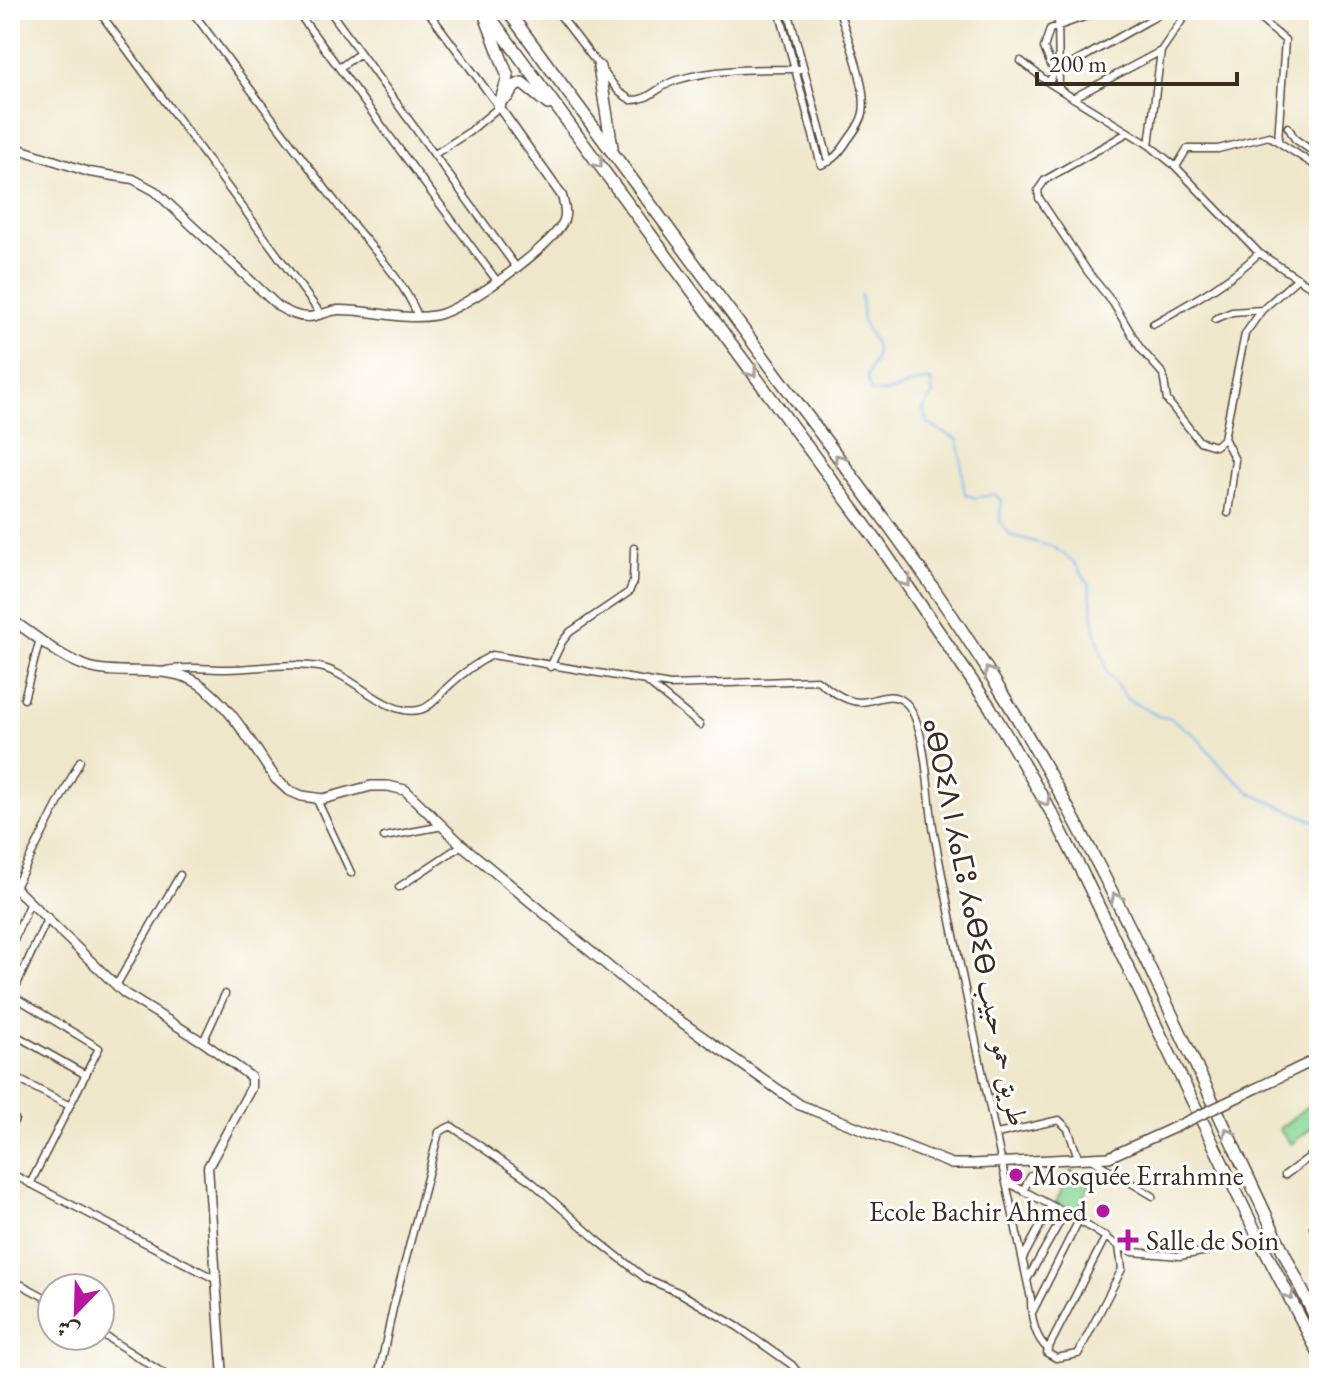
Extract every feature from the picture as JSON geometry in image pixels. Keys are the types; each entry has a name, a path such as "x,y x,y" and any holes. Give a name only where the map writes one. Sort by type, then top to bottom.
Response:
{"highway":[{"path":"484,10 508,77 499,107"},
{"path":"484,10 918,598 990,707 1054,817 1258,1237 1319,1354"},
{"path":"507,10 904,545 1007,700 1111,887 1271,1230 1319,1325"},
{"path":"599,67 613,152"},
{"path":"499,107 515,86 522,83 569,124"}],"main road":[{"path":"10,619 63,655 93,668 181,675 196,682 212,694 276,779 288,790 323,799 371,786 405,790 462,845 643,995 800,1105 952,1164 1109,1157 1319,1058"}],"street":[{"path":"98,10 320,313"},
{"path":"191,10 378,254 418,316"},
{"path":"296,10 497,281"},
{"path":"329,10 516,267"},
{"path":"10,146 89,172 133,179 155,191 279,307 293,315 309,317 338,310 435,315 464,305 544,246 559,230 566,209 562,196 427,10"},
{"path":"556,10 622,96 636,101 674,80 703,74 804,69"},
{"path":"779,10 821,165 829,162 855,131 864,106 839,10"},
{"path":"788,10 829,162"},
{"path":"1058,10 1059,89"},
{"path":"1049,83 1054,72 1044,48 1050,29 1104,10"},
{"path":"1059,68 1070,65 1167,10"},
{"path":"1149,145 1161,51 1187,12 1177,10"},
{"path":"1249,10 1285,40 1278,140"},
{"path":"1072,98 1161,51"},
{"path":"339,68 360,53"},
{"path":"1021,61 1049,83 1149,145 1176,167 1259,253 1319,292"},
{"path":"435,154 499,107"},
{"path":"1288,127 1295,139 1319,156"},
{"path":"1127,133 1045,180 1038,190 1039,198 1088,272 1113,303 1140,348 1163,374 1167,400 1199,441 1215,446 1224,438 1245,334 1262,310 1298,278"},
{"path":"1176,167 1187,149 1218,149 1269,136 1319,168"},
{"path":"1153,324 1191,302 1259,253"},
{"path":"1215,319 1232,312 1262,310"},
{"path":"1224,438 1235,460 1228,513"},
{"path":"550,667 570,632 629,592 633,582 634,548"},
{"path":"24,699 40,639"},
{"name":"ⴰⴱⵔⵉⴷ ⵏ ⵃⴰⵎⵓ ⵃⴰⴱⵉⴱ طريق حمو حبيب","path":"154,672 184,666 321,668 339,674 400,710 418,710 430,705 472,666 492,655 670,685 817,680 830,691 858,703 882,696 896,697 906,703 919,730 929,806 951,922 1023,1258 1031,1314 1040,1342 1048,1349"},
{"path":"646,681 700,725"},
{"path":"80,761 13,885 124,993 246,1071 252,1080 251,1088 208,1167 223,1378"},
{"path":"316,798 351,873"},
{"path":"384,837 443,826"},
{"path":"399,887 462,845"},
{"path":"117,984 180,875"},
{"path":"10,949 30,902"},
{"path":"30,1184 99,1048 11,995 48,917"},
{"path":"203,1042 225,994"},
{"path":"10,1032 86,1075"},
{"path":"10,1075 68,1105"},
{"path":"10,1129 15,1119"},
{"path":"997,1134 1059,1120 1068,1129 1079,1160"},
{"path":"379,1378 439,1132 451,1126 532,1182 645,1278 680,1293 738,1327 792,1365 802,1378"},
{"path":"1285,1175 1319,1150"},
{"path":"1091,1159 1153,1196"},
{"path":"10,1173 215,1279"},
{"path":"1023,1191 1031,1176"},
{"path":"1007,1182 1133,1252 1180,1256 1224,1248"},
{"path":"1023,1258 1051,1206"},
{"path":"1027,1280 1065,1213"},
{"path":"1031,1314 1079,1220"},
{"path":"1106,1236 1047,1353 1056,1358 1078,1354 1122,1269 1119,1246"},
{"path":"10,1283 36,1292"},
{"path":"116,1343 171,1378"}],"green space":[{"path":"1310,1104 1319,1116 1319,1122 1291,1144 1279,1129"},
{"path":"1071,1171 1092,1181 1076,1212 1056,1202"}],"waterway":[{"path":"861,294 863,322 876,346 867,377 871,392 887,392 931,381 933,395 923,410 929,425 958,440 965,494 975,498 995,494 1001,501 1000,521 1010,535 1053,547 1073,561 1089,584 1095,629 1107,672 1127,699 1158,716 1172,719 1196,736 1223,768 1252,794 1319,823"}],"place":[{"name":"Mosquée Errahmne","path":"1016,1175"},
{"name":"Ecole Bachir Ahmed","path":"1103,1211"},
{"name":"Salle de Soin","path":"1128,1240"}]}
